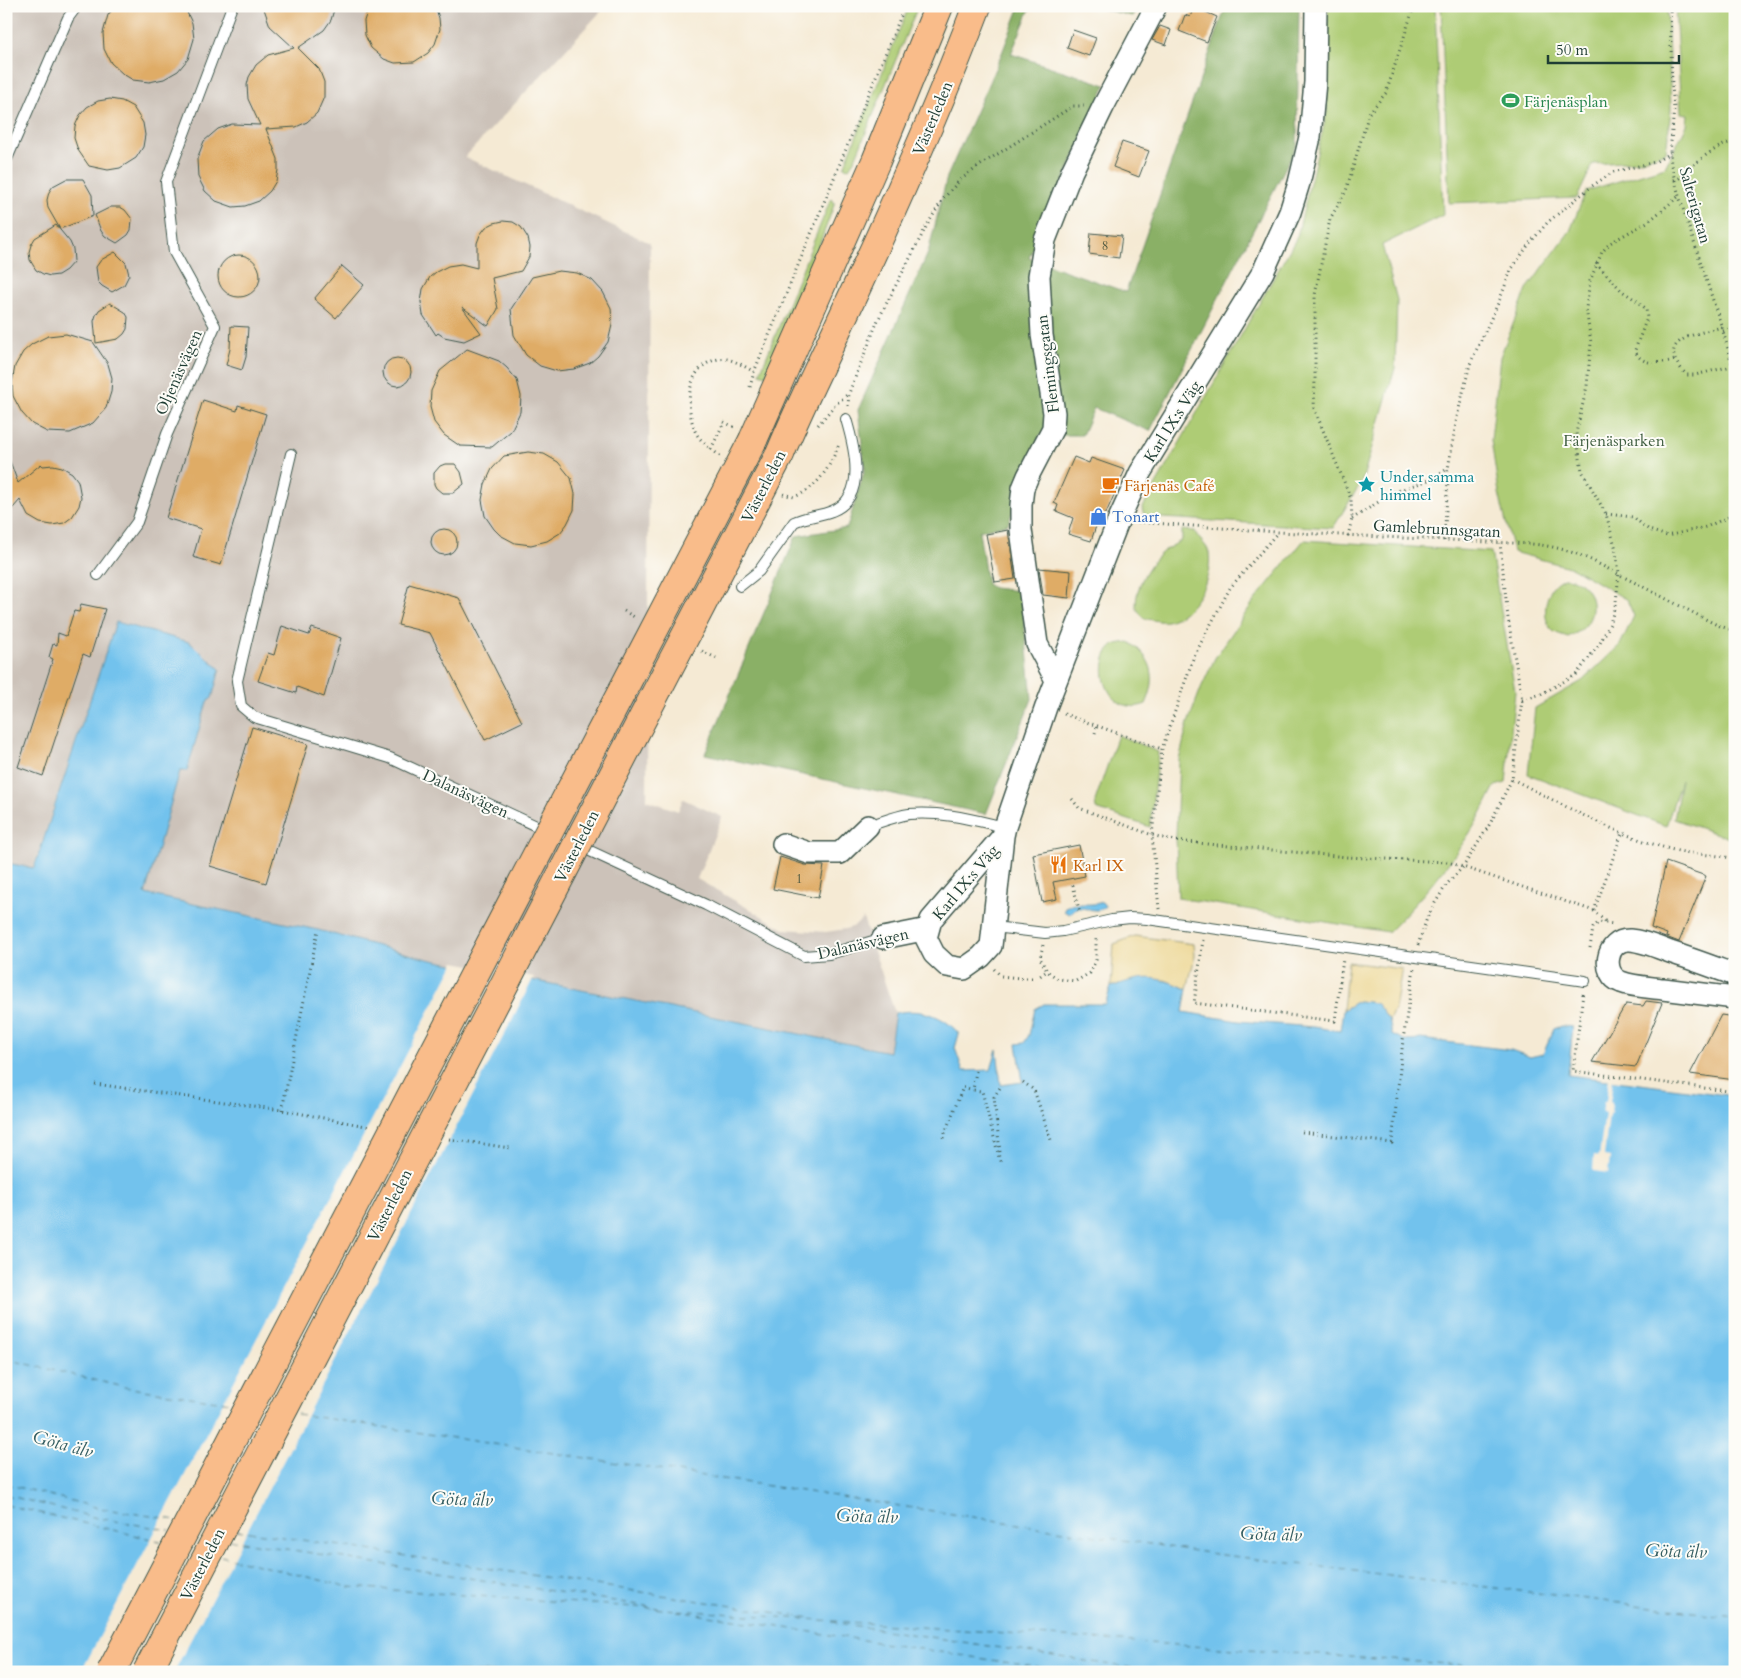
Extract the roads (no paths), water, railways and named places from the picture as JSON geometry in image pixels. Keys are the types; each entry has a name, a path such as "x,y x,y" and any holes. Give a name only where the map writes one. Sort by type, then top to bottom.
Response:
{"highway":[{"name":"Västerleden","path":"112,1672 746,434 876,162 939,6"},
{"name":"Västerleden","path":"146,1672 780,454 908,175 956,62 977,6"}],"street":[{"name":"Flemingsgatan","path":"1056,680 1036,644 1021,530 1023,488 1053,428 1054,413 1042,335 1039,276 1044,240 1072,171 1103,106 1156,6"},
{"name":"Karl IX:s Väg","path":"1004,832 931,920 926,938 934,954 947,966 964,969 981,957 992,946 1004,832 1056,680 1119,519 1140,473 1263,272 1290,212 1310,137 1315,82 1316,6"},
{"path":"783,844 809,853 840,853 868,826"},
{"name":"Dalanäsvägen","path":"883,938 928,928"},
{"path":"1735,975 1655,946 1631,940 1620,940 1609,954 1608,963 1612,975 1620,982 1735,998"}],"lane":[{"path":"6,161 68,18 77,6"},
{"name":"Oljenäsvägen","path":"98,575 136,522 167,434 215,326 174,252 166,182 232,6"},
{"path":"740,586 759,571 794,522 802,518 832,511 839,507 850,494 856,467 854,448 846,419"},
{"name":"Dalanäsvägen","path":"291,454 238,681 240,706 254,718 390,758 706,905 804,956 829,954 883,938"},
{"path":"868,826 908,814 955,815 1004,832"},
{"path":"994,927 1045,933 1130,918 1345,946 1585,981"}],"water":[{"name":"Göta älv","path":"116,622 189,642 220,669 212,698 207,702 187,771 180,771 145,894 318,930 427,959 889,1052 895,1013 922,1012 938,1017 953,1027 959,1034 955,1048 963,1071 991,1070 997,1049 1001,1085 1023,1082 1017,1044 1024,1043 1029,1035 1035,1009 1044,1004 1105,1004 1111,987 1132,980 1149,978 1166,981 1187,989 1183,1012 1238,1021 1340,1031 1343,1010 1358,1001 1376,1003 1389,1020 1392,1034 1403,1039 1413,1041 1420,1039 1511,1050 1530,1057 1543,1054 1554,1029 1562,1026 1573,1027 1568,1075 1735,1096 1735,1672 6,1672 6,863 34,868"},
{"path":"1102,902 1105,906 1101,909 1076,908 1069,914 1064,911 1065,907 1070,905"}],"place":[{"name":"Färjenäsplan","path":"1510,101"},
{"name":"Färjenäs Café","path":"1110,485"},
{"name":"Under samma himmel","path":"1366,485"},
{"name":"Tonart","path":"1098,516"},
{"name":"Karl IX","path":"1059,865"}],"park label":[{"name":"Färjenäsparken","path":"1614,440"}]}
